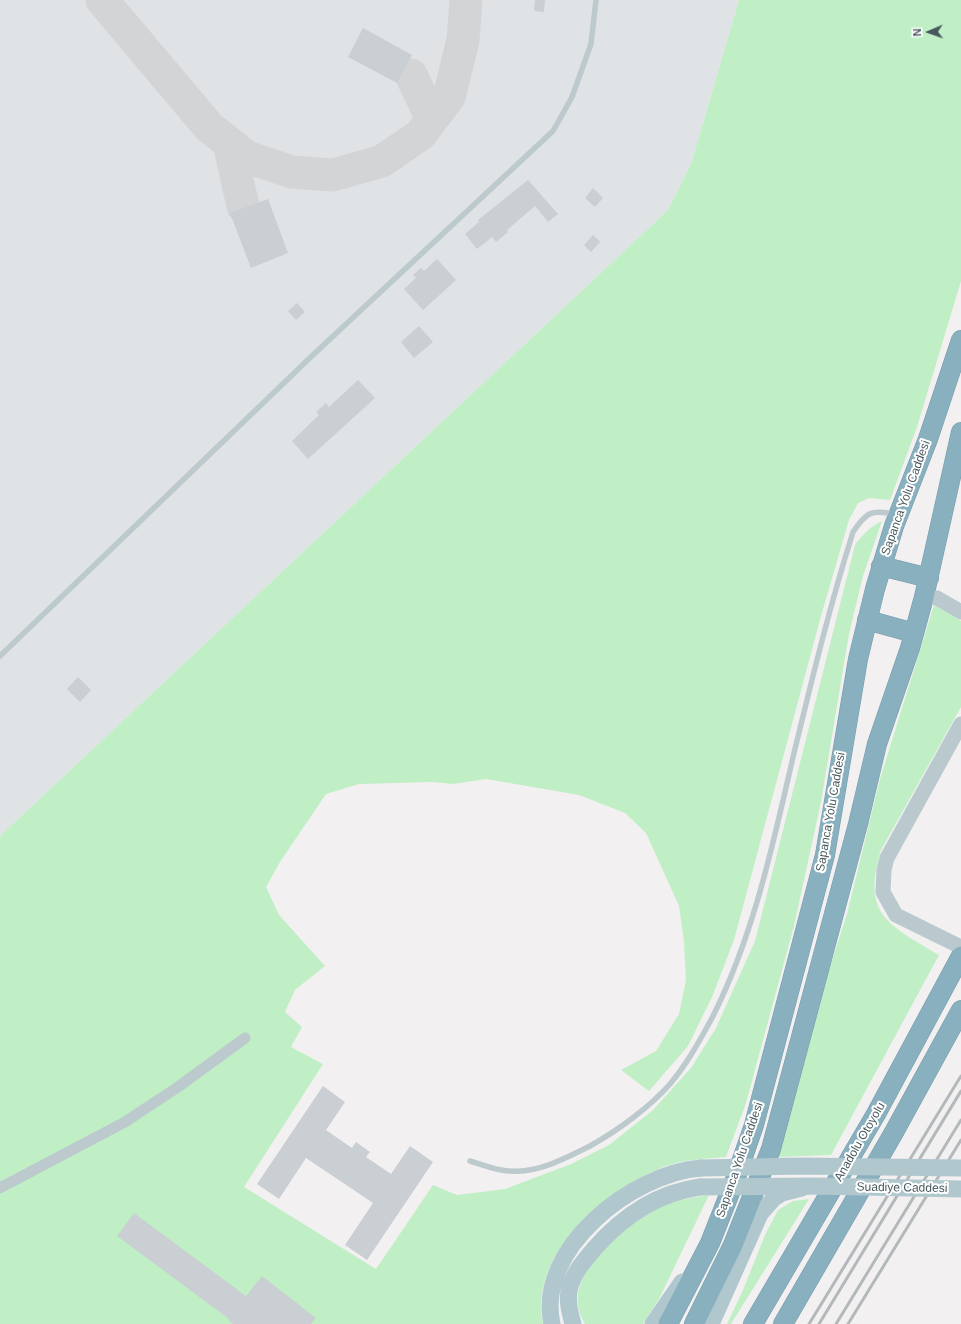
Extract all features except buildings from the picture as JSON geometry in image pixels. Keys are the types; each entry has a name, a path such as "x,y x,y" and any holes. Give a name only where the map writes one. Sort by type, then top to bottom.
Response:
{"highway":[{"name":"Sapanca Yolu Caddesi","path":"668,1324 710,1243 735,1180 754,1125 825,855 834,812 849,704 867,620 881,566 898,514 926,444 961,340"},
{"name":"Sapanca Yolu Caddesi","path":"694,1324 733,1245 771,1149 855,838 877,744 914,633 924,597 961,432"},
{"path":"881,566 929,578"},
{"path":"867,620 914,633"},
{"name":"Anadolu Otoyolu","path":"753,1324 876,1114 961,956"},
{"name":"Anadolu Otoyolu","path":"783,1324 886,1147 961,1010"}],"main road":[{"name":"Suadiye Caddesi","path":"552,1324 550,1301 557,1273 564,1259 591,1223 616,1202 646,1183 678,1171 701,1168 802,1166 961,1168"},
{"path":"711,1324 760,1214 774,1198 782,1193 813,1186"},
{"name":"Suadiye Caddesi","path":"574,1324 568,1303 572,1280 584,1261 616,1226 648,1203 678,1192 700,1187 813,1186 961,1189"},
{"path":"653,1324 710,1243"}],"street":[{"path":"924,597 937,598 961,612"},
{"path":"961,724 887,858 884,870 883,892 888,904 896,914 961,947"},
{"path":"0,1188 125,1122 178,1087 245,1038"}],"lane":[{"path":"0,656 309,359 553,131 572,97 591,44 596,0"},
{"path":"470,1161 502,1170 524,1171 554,1164 602,1140 635,1116 670,1084 699,1042 728,986 768,867 801,726 853,532 870,512 878,511 898,514"}],"shaded area":[{"path":"0,0 739,0 691,164 668,210 0,836"}],"green space":[{"path":"739,0 961,0 961,281 917,427 890,500 869,498 858,503 849,520 821,616 734,940 712,997 688,1046 649,1091 621,1070 656,1051 679,1014 686,980 684,942 679,906 646,833 625,813 579,795 486,779 453,784 432,782 359,784 326,794 280,862 266,887 279,915 325,966 295,990 285,1012 302,1027 291,1047 323,1064 244,1187 376,1269 433,1185 457,1195 505,1189 571,1164 609,1145 653,1110 691,1068 716,1028 755,941 855,545 867,531 882,521 863,576 849,634 821,802 794,926 746,1103 726,1157 688,1161 666,1166 643,1176 620,1190 597,1207 577,1227 560,1249 548,1273 542,1298 543,1324 0,1324 0,836 668,210 691,164"},
{"path":"934,605 961,621 961,707 881,850 876,872 875,890 877,904 884,916 893,926 939,955 831,1155 778,1157 824,985 847,914 880,779"},
{"path":"709,1195 659,1299 643,1324 585,1324 580,1314 578,1304 579,1288 585,1274 600,1254 630,1225 648,1212 678,1201"},
{"path":"809,1199 731,1324 727,1324 743,1290 765,1235 778,1210 793,1201"}],"taxiway":[{"path":"102,0 209,127 247,157 292,172 333,175 382,161 420,135 449,97 463,40 466,0"},
{"path":"411,75 432,119"},
{"path":"229,143 243,206"}],"railway":[{"path":"809,1324 961,1076"},
{"path":"819,1324 961,1091"},
{"path":"836,1324 961,1120"},
{"path":"848,1324 961,1140"}]}
